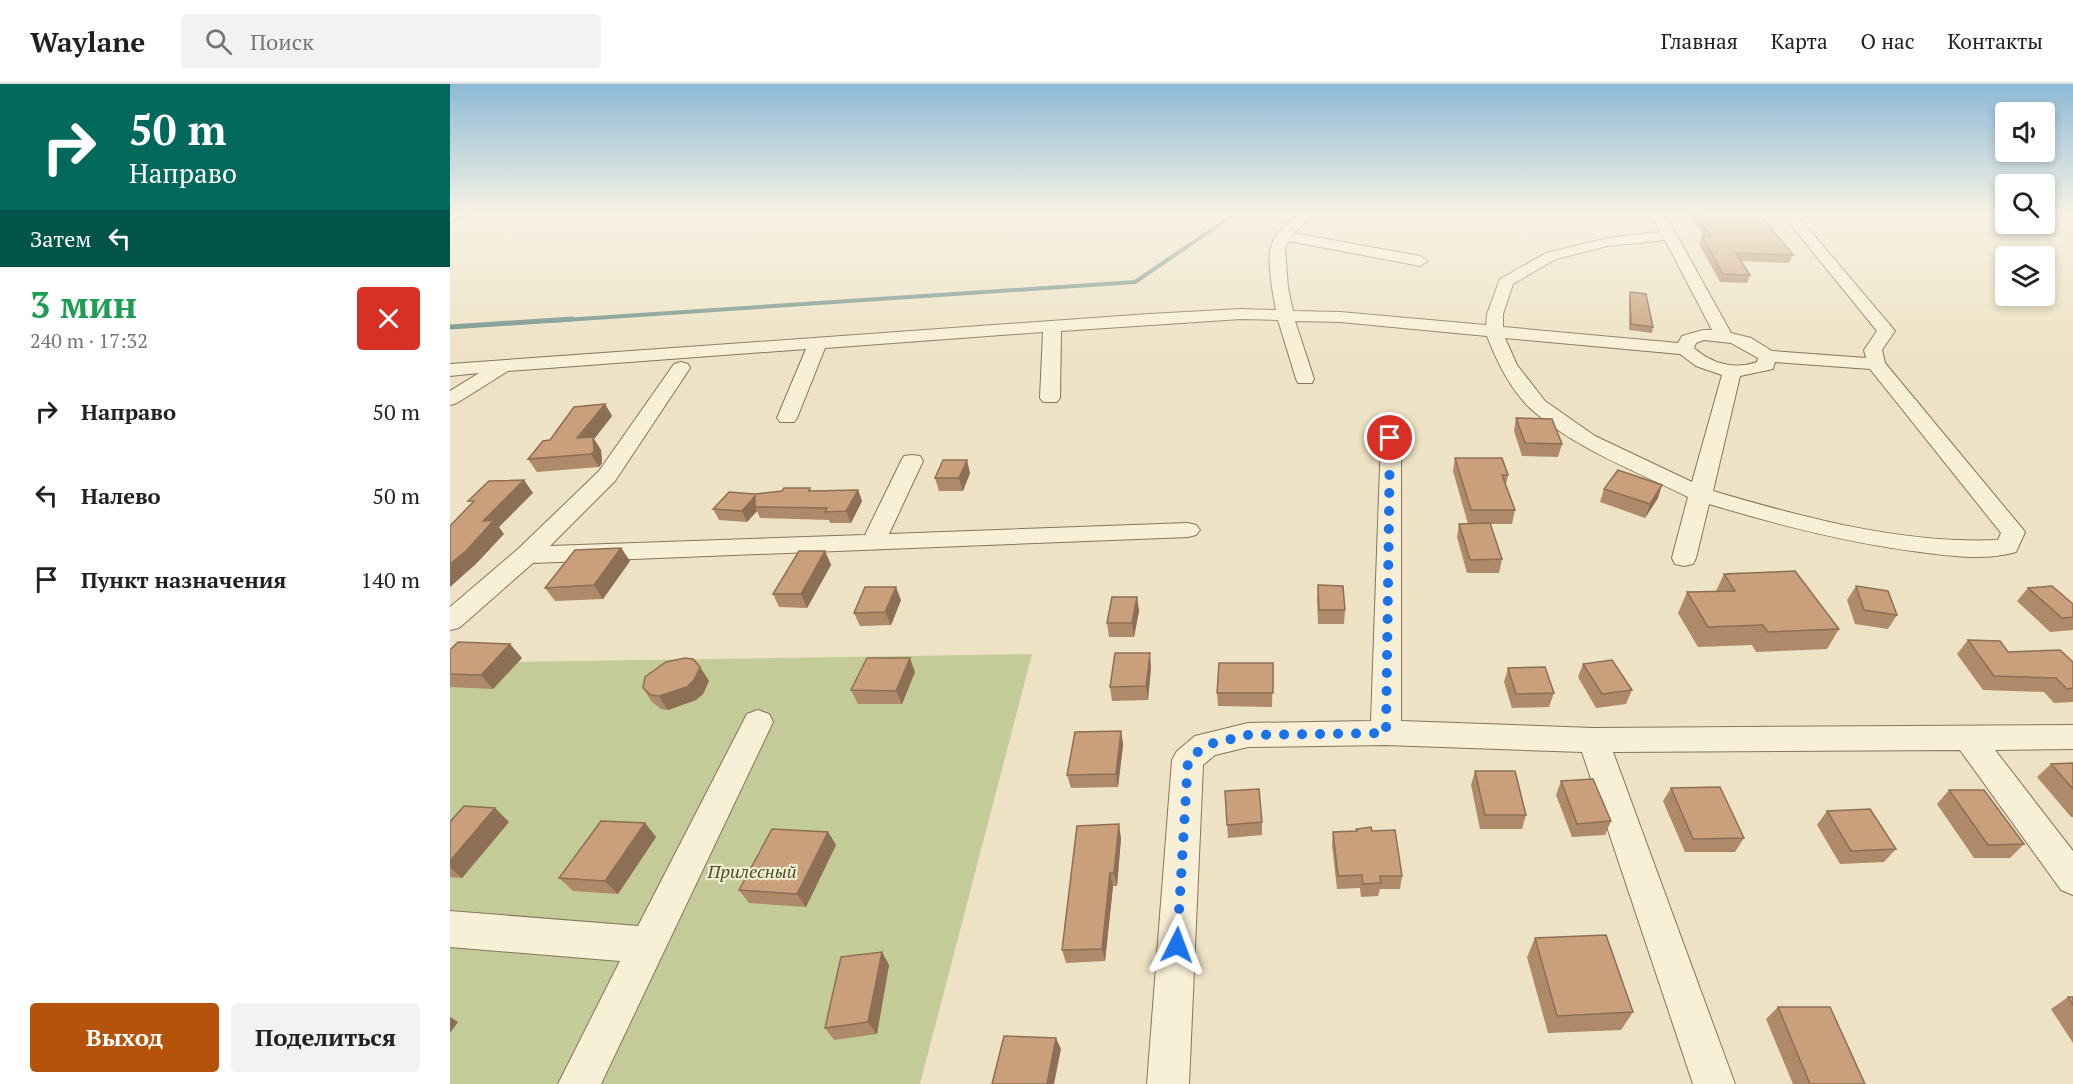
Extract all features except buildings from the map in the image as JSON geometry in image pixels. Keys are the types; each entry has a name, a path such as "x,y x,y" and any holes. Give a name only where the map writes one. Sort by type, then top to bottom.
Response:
{"street":[{"path":"1279,261 1280,288 1285,315 1305,379"},
{"path":"1542,261 1506,282 1495,314 1494,332 1508,366 1538,405 1588,440 1700,494 1766,514 1870,538 1960,549 2007,547 2013,532 1876,364 1873,350 1886,331 1828,261"},
{"path":"1683,261 1724,336"},
{"path":"450,370 1218,315 1340,317 1685,349 1693,358 1711,367 1732,371 1753,371 1766,365 1767,356"},
{"path":"1050,398 1052,326"},
{"path":"1685,349 1688,340 1702,335 1724,336 1751,344 1767,356 1876,364"},
{"path":"787,418 818,343"},
{"path":"450,399 505,366"},
{"path":"450,621 527,555 607,476 681,368"},
{"path":"1683,558 1732,371"},
{"path":"1386,733 1390,438"},
{"path":"874,541 912,461"},
{"path":"527,555 1188,530"},
{"path":"579,1084 650,945 758,722"},
{"path":"1168,1084 1188,760 1206,745 1248,735 1386,733 1593,740 2073,737"},
{"path":"1968,737 2073,879"},
{"path":"1593,740 1714,1084"},
{"path":"450,929 650,945"}],"green space":[{"name":"Прилесный","path":"1032,654 920,1084 450,1084 450,663"}],"waterway":[{"path":"549,321 1135,282 1166,261"},
{"path":"450,327 572,319"}],"route":[{"path":"1177,945 1188,760 1206,745 1248,735 1386,733 1390,438"}]}
